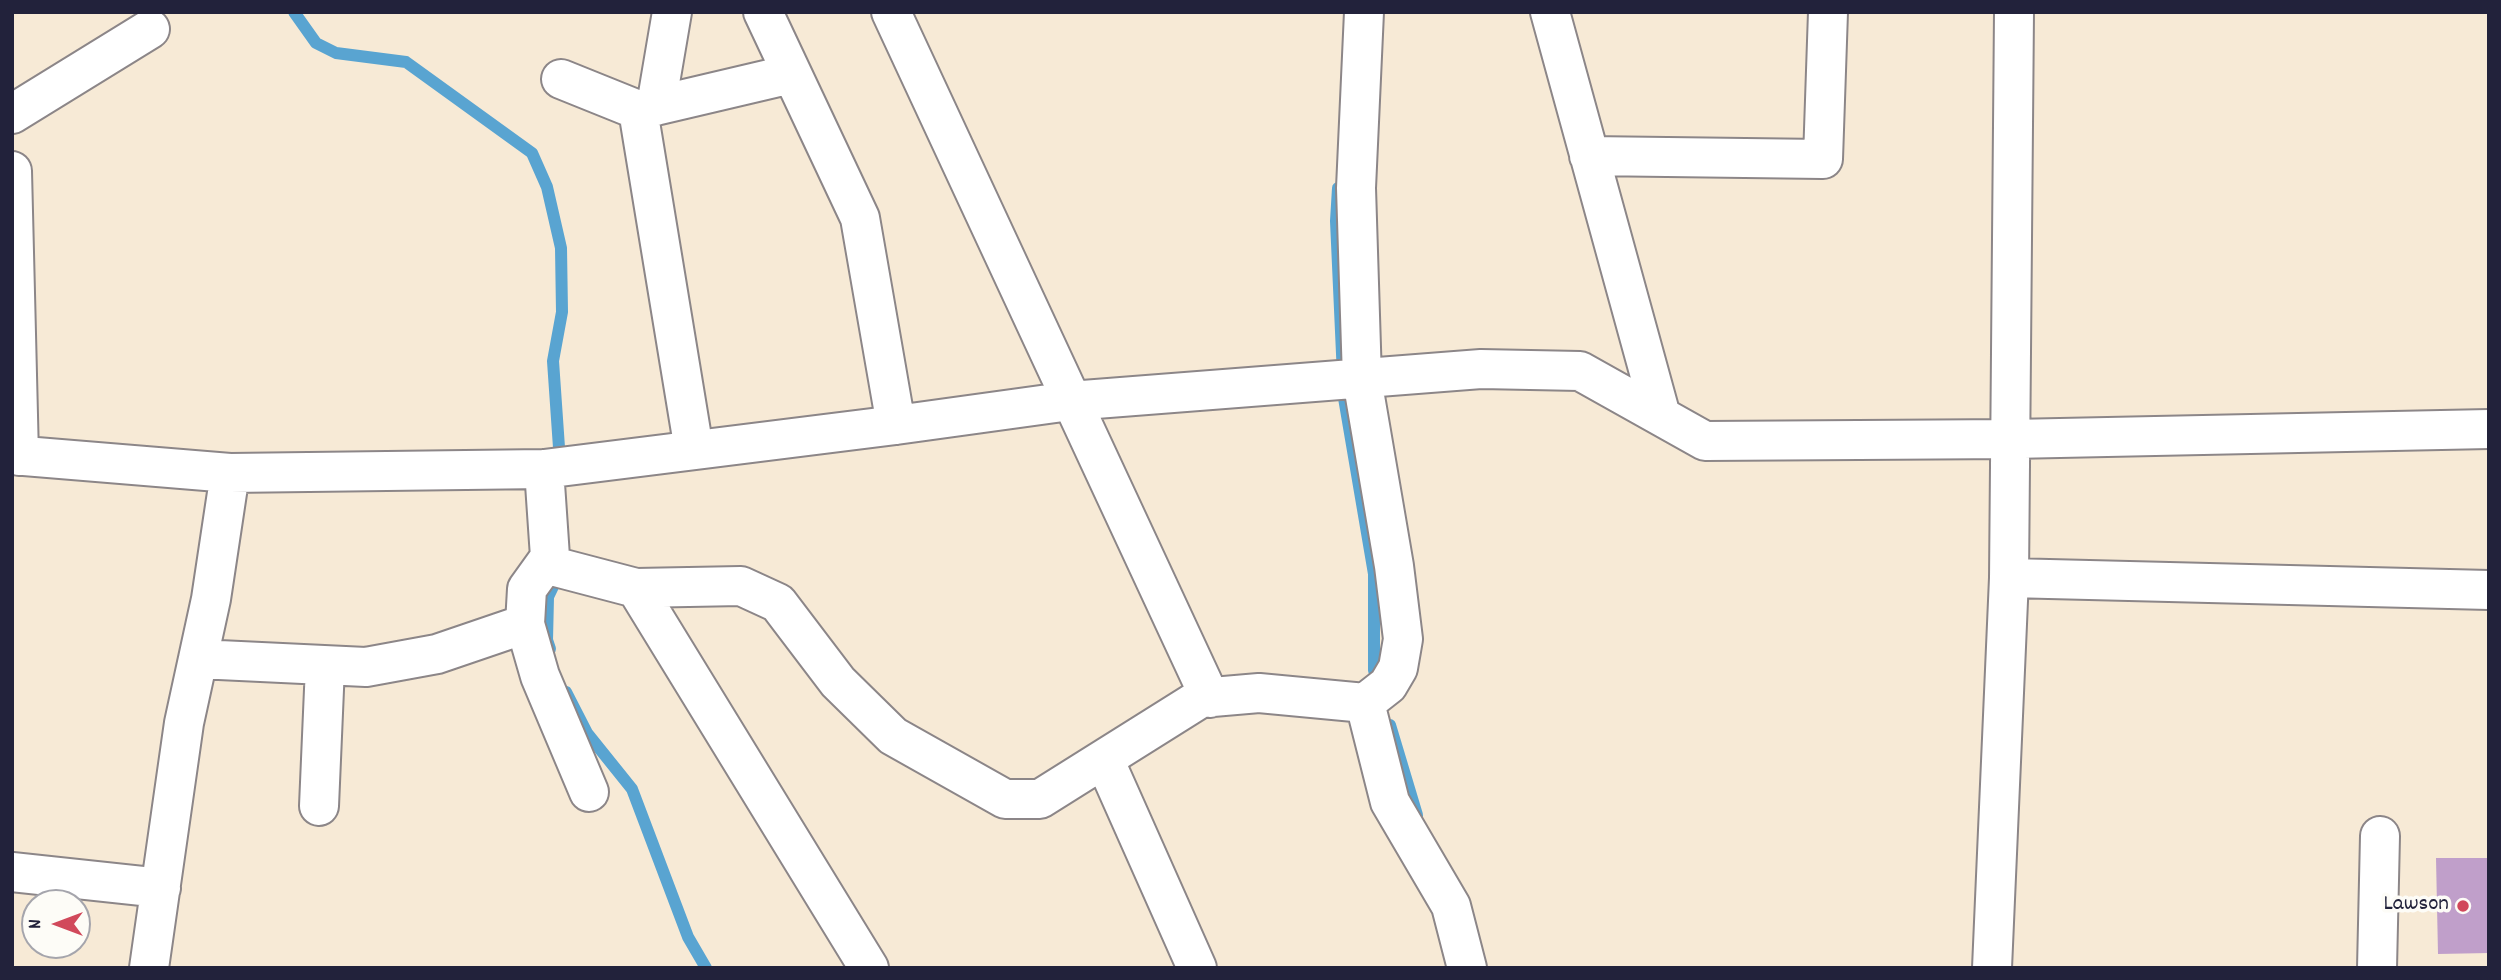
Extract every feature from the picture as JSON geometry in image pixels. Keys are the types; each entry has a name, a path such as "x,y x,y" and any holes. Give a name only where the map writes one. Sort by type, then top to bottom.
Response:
{"street":[{"path":"672,12 647,108 694,450"},
{"path":"763,12 860,218 896,425"},
{"path":"891,12 1210,698"},
{"path":"1364,12 1349,380 1394,566 1403,639 1398,668 1375,695 1390,802 1451,906 1467,968"},
{"path":"1550,12 1661,416"},
{"path":"1589,156 1823,159 1828,12"},
{"path":"1992,968 2009,578 2014,12"},
{"path":"12,114 150,29"},
{"path":"561,79 647,108 791,74"},
{"path":"12,172 16,455 230,473 555,468 1070,401 1481,369 1580,371 1705,441 2012,439 2489,429"},
{"path":"555,468 559,565"},
{"path":"149,968 184,723 211,598 230,473"},
{"path":"559,565 636,588 741,586 778,603 838,682 893,736 1005,799 1040,799 1201,698 1259,693 1375,695"},
{"path":"559,565 527,589 525,624 540,676 589,792"},
{"path":"2009,578 2489,590"},
{"path":"636,588 869,968"},
{"path":"198,659 366,667 437,654 525,624"},
{"path":"319,806 325,666"},
{"path":"1104,758 1197,968"},
{"path":"2377,968 2380,836"},
{"path":"12,872 161,888"}],"building":[{"name":"Lawson","path":"2436,858 2489,858 2489,953 2438,954"}],"waterway":[{"path":"294,12 316,43 336,53 406,62 532,153 547,187 561,248 562,312 553,361 560,462"},
{"path":"1338,188 1336,221 1344,398 1374,574 1374,670 1378,684"},
{"path":"550,649 547,640 548,597 560,572"},
{"path":"566,692 587,733 632,789 688,937 706,968"},
{"path":"1390,725 1417,815"}],"place":[{"name":"Lawson","path":"2463,906"}]}
